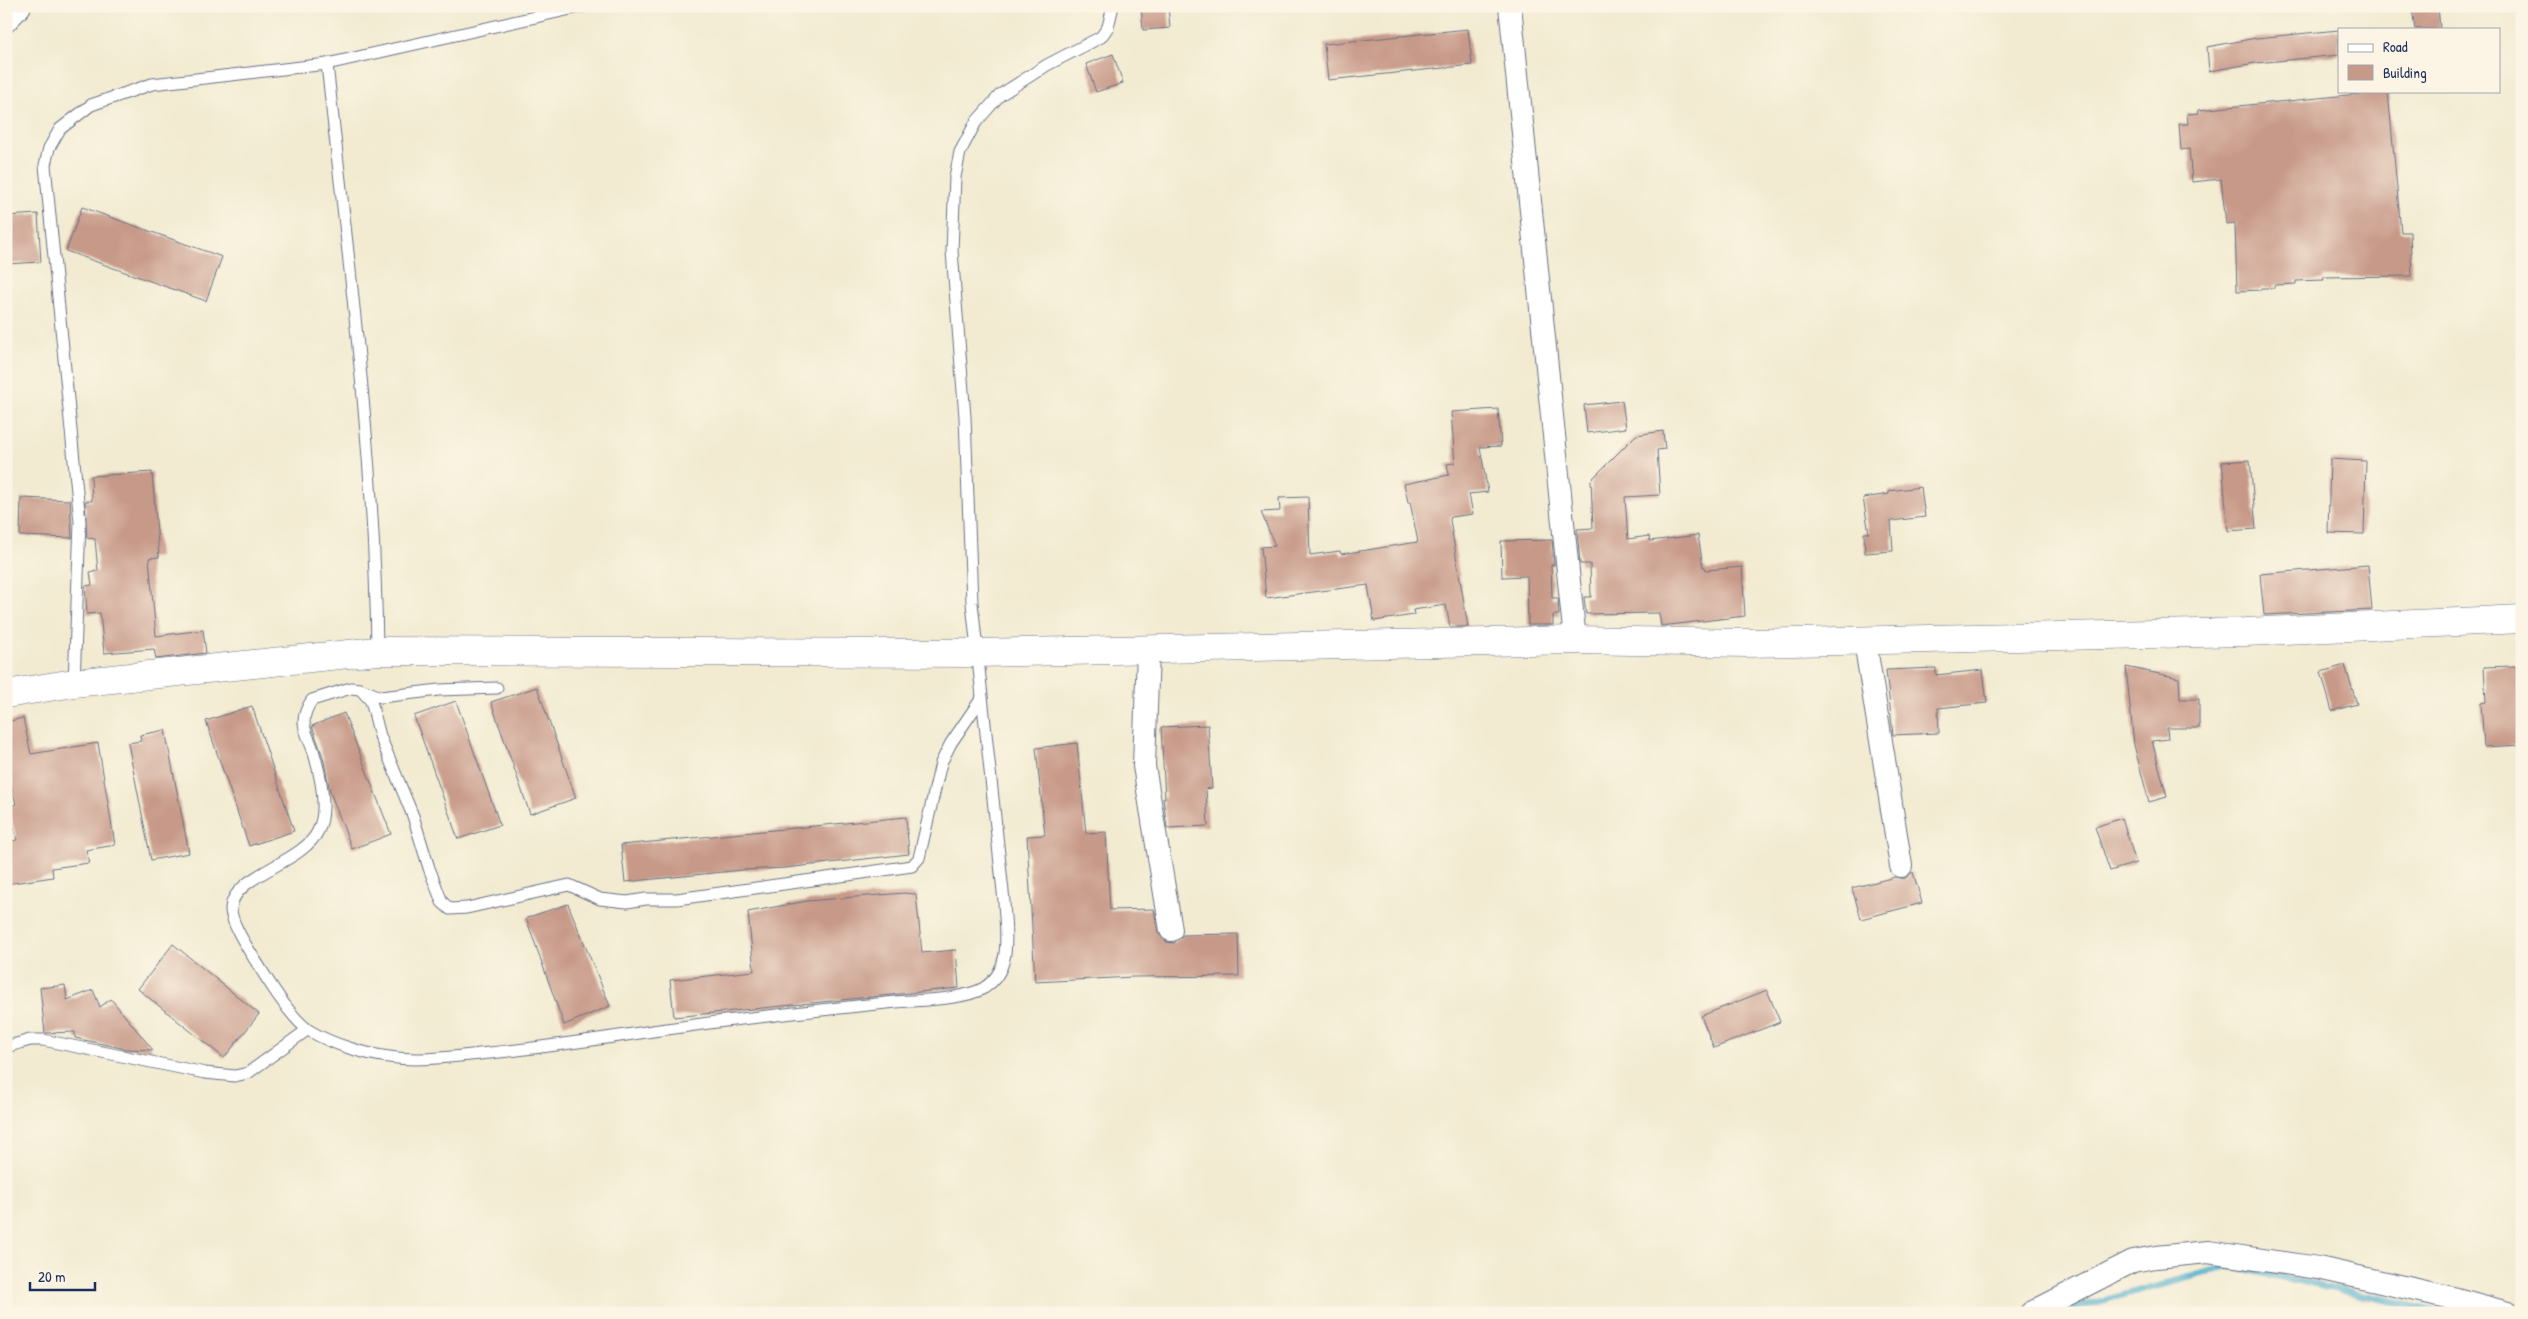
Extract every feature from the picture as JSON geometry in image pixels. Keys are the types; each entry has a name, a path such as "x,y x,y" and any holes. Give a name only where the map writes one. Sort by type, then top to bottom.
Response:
{"street":[{"path":"6,21 20,6"},
{"path":"1510,6 1575,640"},
{"path":"6,694 74,683 377,651 976,653 1148,651 1575,640 1865,641 2082,634 2245,632 2522,619"},
{"path":"1865,641 1900,866"},
{"path":"1148,651 1144,766 1171,930"},
{"path":"2031,1313 2133,1261 2208,1252 2328,1270 2508,1313"}],"lane":[{"path":"74,683 80,522 45,165 49,148 60,129 91,105 152,84 327,64 584,6"},
{"path":"497,688 439,690 422,694 381,697 360,689 328,694 312,700 306,710 304,728 314,752 322,800 323,816 318,832 311,842 296,855 243,887 232,902 231,909 238,928 264,975 307,1030 362,1051 388,1057 448,1057 551,1047 726,1021 942,998 981,990 997,976 1002,966 1006,948 1004,901 976,653 965,417 952,251 955,177 960,152 976,122 1000,95 1047,66 1101,38 1108,27 1113,6"},
{"path":"327,64 371,476 376,560 377,651"},
{"path":"360,689 371,701 380,736 413,816 442,902 445,906 456,910 569,885 600,899 627,902 646,899 676,899 912,866 919,858 941,763 951,743 981,699"},
{"path":"6,1046 30,1040 43,1040 205,1073 235,1076 248,1073 307,1030"}],"building":[{"path":"1141,6 1168,6 1170,28 1143,30"},
{"path":"2438,7 2440,28 2415,28 2412,9"},
{"path":"1468,29 1472,65 1328,80 1324,44"},
{"path":"2338,30 2338,55 2256,63 2209,71 2207,47 2256,38"},
{"path":"1113,54 1123,83 1096,92 1086,64"},
{"path":"2388,92 2401,232 2410,232 2412,276 2323,277 2324,280 2296,281 2296,284 2274,285 2274,288 2237,291 2235,223 2226,224 2221,179 2192,182 2189,149 2181,150 2179,124 2188,124 2187,114 2199,113 2198,110"},
{"path":"82,207 222,257 206,301 66,251"},
{"path":"38,214 41,262 6,264 6,216"},
{"path":"1622,401 1626,428 1587,433 1584,405"},
{"path":"1498,409 1501,446 1480,447 1488,492 1469,494 1473,514 1451,517 1450,520 1468,627 1450,627 1446,605 1413,610 1414,615 1374,621 1368,585 1266,598 1261,547 1275,546 1261,512 1280,511 1279,498 1308,497 1310,555 1340,551 1341,554 1418,542 1410,502 1408,502 1404,484 1449,475 1447,464 1455,463 1451,412"},
{"path":"1663,431 1665,449 1657,450 1660,495 1625,497 1628,539 1649,536 1650,541 1698,535 1703,567 1706,570 1742,567 1745,616 1661,626 1659,613 1586,614 1584,597 1591,597 1590,564 1580,564 1577,529 1593,528 1591,480 1636,435"},
{"path":"2330,459 2366,461 2364,534 2328,533"},
{"path":"2250,460 2256,529 2228,531 2222,462"},
{"path":"152,472 159,557 149,558 156,636 203,630 206,653 156,659 154,649 104,653 100,613 87,614 85,586 92,585 90,572 98,571 95,539 87,538 85,501 92,501 91,476"},
{"path":"1921,487 1925,517 1891,521 1893,551 1865,553 1864,533 1869,533 1863,498 1889,494 1889,491"},
{"path":"21,498 70,500 72,538 20,536"},
{"path":"1552,540 1554,565 1551,565 1552,598 1558,598 1559,615 1553,615 1553,625 1528,625 1527,576 1502,577 1501,541"},
{"path":"2368,565 2372,610 2264,615 2260,574"},
{"path":"2345,665 2357,704 2332,711 2321,672"},
{"path":"2514,666 2522,671 2522,745 2484,747 2481,703 2486,702 2484,667"},
{"path":"2126,667 2179,678 2180,699 2199,699 2199,728 2167,728 2168,739 2152,741 2167,797 2149,802 2134,745"},
{"path":"1936,668 1936,675 1983,670 1987,703 1938,708 1939,733 1893,735 1886,670"},
{"path":"537,687 576,798 530,814 491,702"},
{"path":"456,701 500,825 458,839 414,716"},
{"path":"252,706 294,831 249,846 206,721"},
{"path":"344,713 391,834 352,849 330,792 323,757 312,726"},
{"path":"23,718 31,754 98,743 115,845 86,850 89,863 52,868 53,877 6,884 6,842 17,840 8,807 16,804 6,767 6,722"},
{"path":"1208,725 1212,788 1206,789 1208,826 1167,828 1163,798 1165,798 1161,727"},
{"path":"165,730 189,853 151,860 128,743 141,741 140,735"},
{"path":"1077,743 1086,833 1106,832 1110,910 1154,909 1158,933 1167,942 1174,943 1183,935 1238,934 1239,976 1133,977 1035,982 1027,836 1045,835 1036,748"},
{"path":"906,817 909,854 785,868 742,870 625,882 621,845"},
{"path":"2122,818 2136,863 2110,871 2095,827"},
{"path":"1913,872 1922,903 1861,919 1852,888 1895,877 1904,879"},
{"path":"904,893 916,894 922,953 956,950 959,988 674,1017 670,980 754,971 748,912 807,901"},
{"path":"568,904 610,1006 564,1025 526,918"},
{"path":"173,944 259,1014 224,1058 138,989"},
{"path":"65,985 67,1000 93,990 100,1007 111,999 153,1050 126,1049 75,1038 75,1032 45,1033 40,988"},
{"path":"1767,990 1780,1022 1714,1048 1701,1016"}],"waterway":[{"path":"2057,1313 2229,1266 2444,1313"}]}
